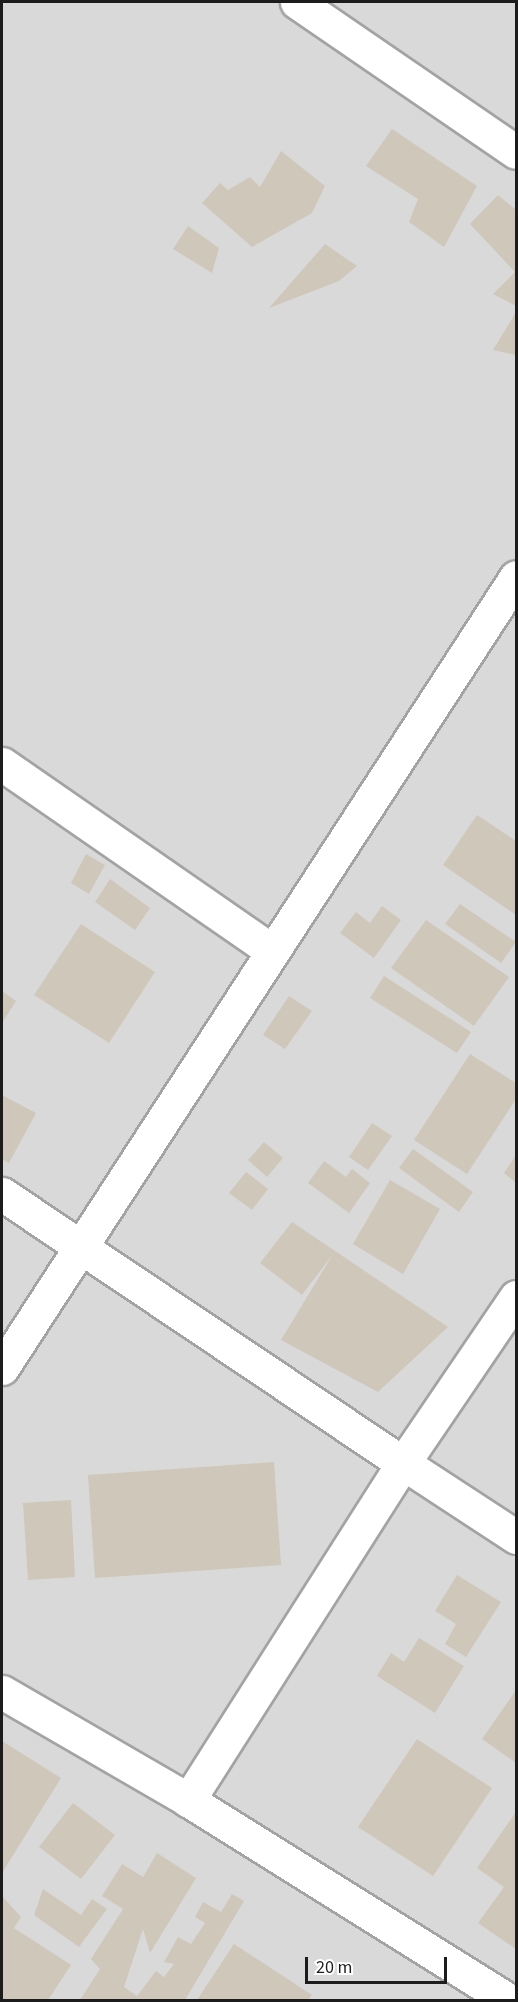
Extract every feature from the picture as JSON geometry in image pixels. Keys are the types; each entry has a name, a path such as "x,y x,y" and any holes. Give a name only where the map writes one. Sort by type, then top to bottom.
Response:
{"street":[{"path":"297,2 516,152"},
{"path":"2,1368 82,1248 271,950 516,577"},
{"path":"2,765 271,950"},
{"path":"2,1194 516,1537"},
{"path":"188,1800 403,1463 516,1297"},
{"path":"2,1692 188,1800 508,2001"}],"shaded area":[{"path":"2,2 516,2 516,2000 2,2000"}],"building":[{"path":"392,129 477,186 444,247 409,222 418,199 366,166"},
{"path":"281,151 325,186 312,213 252,247 202,203 220,183 228,190 250,177 260,187"},
{"path":"498,195 516,210 516,306 493,294 515,272 470,224"},
{"path":"188,226 219,248 212,273 173,249"},
{"path":"325,244 357,266 339,281 269,308"},
{"path":"516,312 516,355 493,350"},
{"path":"477,815 516,841 516,915 443,865"},
{"path":"86,854 105,865 89,894 71,883"},
{"path":"110,879 150,908 135,930 95,902"},
{"path":"460,904 516,942 501,963 445,924"},
{"path":"382,906 401,920 374,958 340,933 356,912 370,923"},
{"path":"426,920 509,977 474,1026 391,968"},
{"path":"81,924 155,972 109,1043 34,995"},
{"path":"384,976 471,1032 457,1053 370,998"},
{"path":"2,991 16,1001 2,1023"},
{"path":"289,996 312,1011 285,1049 263,1035"},
{"path":"470,1054 516,1083 516,1099 467,1174 414,1140"},
{"path":"2,1095 36,1113 9,1163 2,1159"},
{"path":"372,1123 392,1136 368,1170 349,1157"},
{"path":"264,1142 283,1158 267,1177 248,1160"},
{"path":"413,1149 473,1192 459,1212 399,1168"},
{"path":"516,1155 516,1183 504,1173"},
{"path":"324,1161 346,1177 352,1169 370,1183 349,1213 308,1183"},
{"path":"246,1172 268,1189 252,1210 229,1193"},
{"path":"390,1180 440,1209 403,1274 353,1244"},
{"path":"292,1222 448,1327 378,1392 281,1340 333,1254 302,1295 260,1263"},
{"path":"274,1462 281,1565 95,1578 88,1475"},
{"path":"71,1500 75,1577 28,1580 23,1503"},
{"path":"457,1575 501,1602 466,1657 445,1644 456,1624 435,1611"},
{"path":"419,1638 464,1666 435,1713 377,1676 391,1653 404,1662"},
{"path":"516,1690 516,1763 482,1739"},
{"path":"417,1739 492,1788 433,1876 358,1827"},
{"path":"2,1741 61,1778 2,1873"},
{"path":"73,1803 115,1835 81,1879 39,1847"},
{"path":"516,1812 516,1949 478,1923 504,1887 477,1868"},
{"path":"157,1853 196,1878 150,1953 143,1929 124,1987 137,1996 156,1971 164,1977 174,1964 164,1962 178,1937 191,1944 205,1923 195,1917 203,1902 221,1912 232,1894 244,1901 185,2000 80,2000 100,1969 91,1959 123,1909 102,1896 122,1864 143,1877"},
{"path":"43,1889 81,1915 92,1899 107,1909 79,1947 34,1915"},
{"path":"2,1896 21,1917 14,1928 71,1965 48,2000 2,2000"},
{"path":"234,1944 312,1995 308,2000 197,2000"}]}
